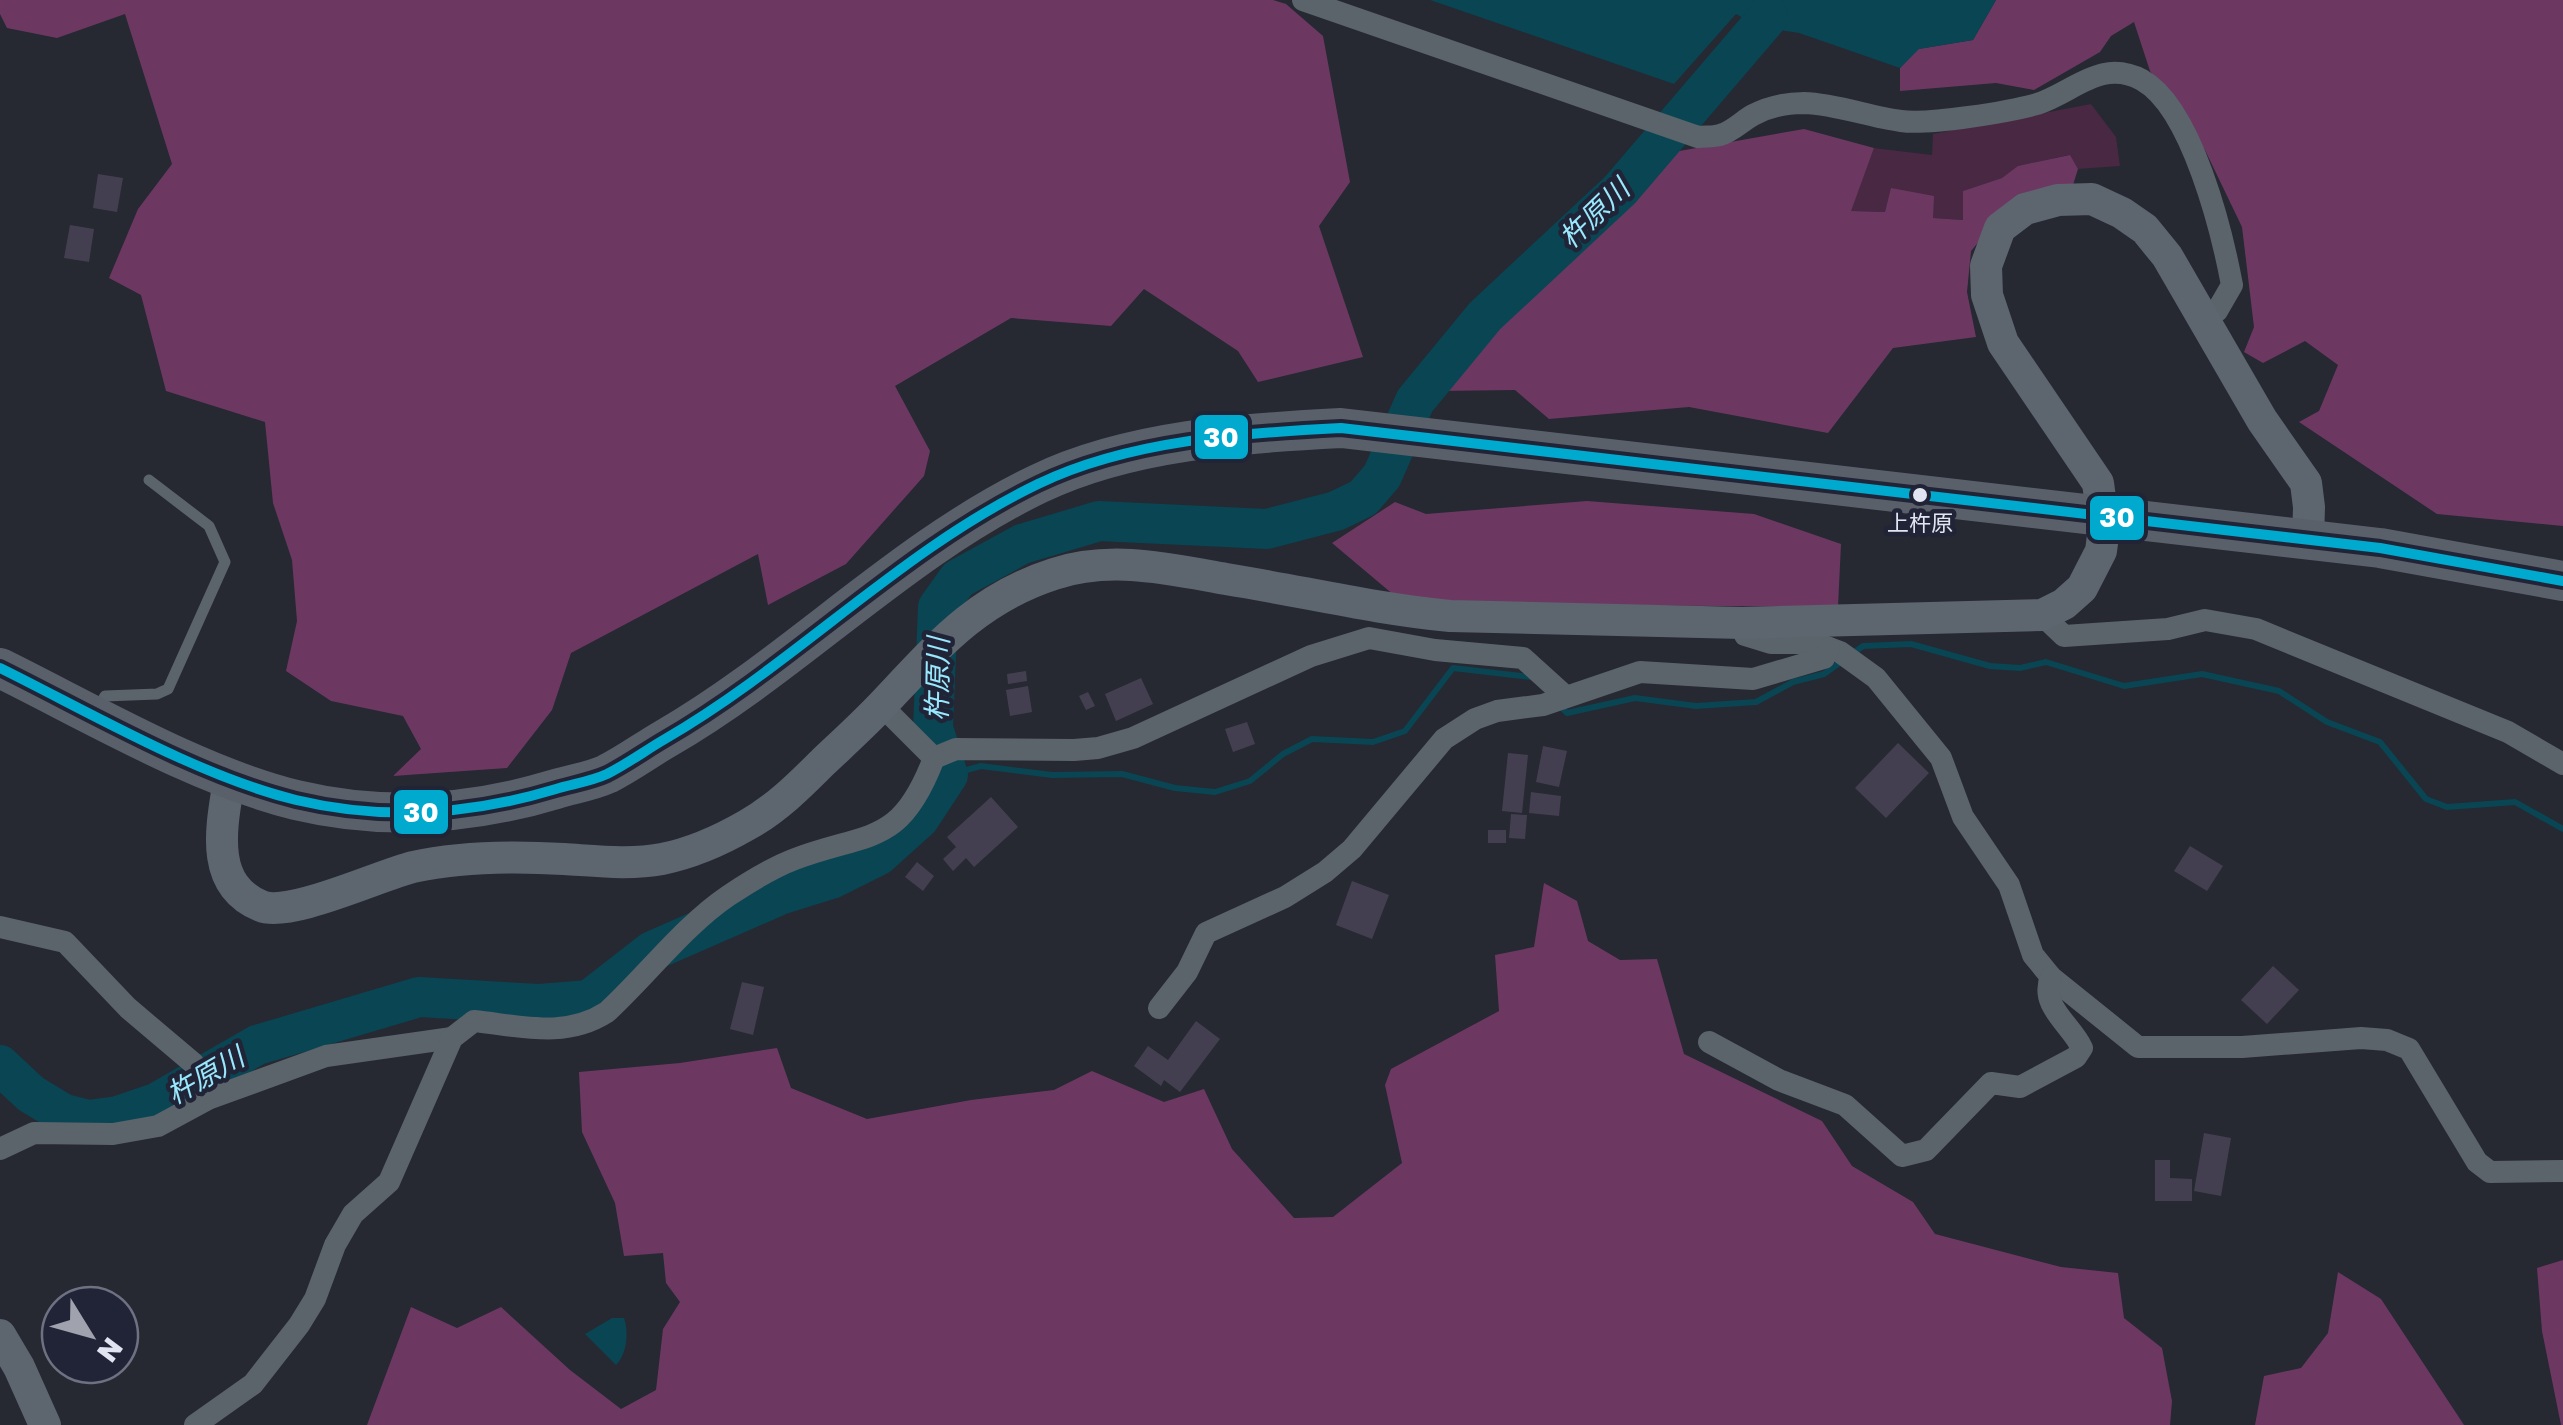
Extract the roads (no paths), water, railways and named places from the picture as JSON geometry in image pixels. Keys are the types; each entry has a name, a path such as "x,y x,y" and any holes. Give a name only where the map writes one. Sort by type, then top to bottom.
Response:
{"highway":[{"path":"0,668 230,780 296,800 407,814 508,804 606,774 711,713 925,549 990,508 1044,481 1167,445 1229,434 1341,428 2380,548 2563,581"}],"street":[{"path":"1303,0 1698,137 1722,135 1752,115 1776,106 1804,103 1927,122 2038,104 2097,73 2127,73 2147,83 2168,106 2190,144 2223,239 2232,285 2217,311 2204,320"},
{"path":"230,780 220,838 225,872 242,895 264,908 292,907 413,867 460,860 510,856 615,863 662,859 711,844 782,802 972,614 1019,586 1090,565 1138,564 1450,616 1742,623 2042,615 2064,604 2082,588 2101,551 2104,528 2098,483 2003,343 1990,312 1986,266 2000,228 2025,209 2058,200 2092,199 2146,229 2167,256 2262,420 2306,484 2310,508 2308,540"},
{"path":"2042,615 2064,636 2168,629 2205,620 2256,629 2508,732 2563,764"},
{"path":"1742,623 1745,636 1771,643 1816,643 1842,654 1876,678 1941,758 1964,817 2009,885 2033,956 2051,977 2138,1047 2387,1040 2409,1049 2477,1162 2490,1172 2563,1171"},
{"path":"195,1425 253,1384 316,1299 335,1246 353,1214 389,1182 452,1038 474,1020 556,1030 588,1025 607,1012 724,899 796,858 869,839 892,826 926,782 934,758 956,749 1098,748 1132,738 1311,656 1369,638 1436,650 1523,658 1554,701"},
{"path":"1159,1008 1187,972 1206,933 1285,897 1326,872 1352,849 1444,740 1475,718 1554,701 1640,672 1753,679 1842,654"},
{"path":"882,706 934,758"},
{"path":"0,927 66,942 128,1008 193,1063"},
{"path":"1709,1042 1779,1080 1846,1105 1902,1156 1926,1150 1992,1083 2020,1087 2076,1057 2082,1048 2054,1011 2046,987 2051,977"},
{"path":"0,1149 34,1133 113,1134 158,1126 208,1099 326,1056 452,1038"},
{"path":"0,1335 20,1367 45,1425"}],"lane":[{"path":"94,714 105,696 157,694 168,689 225,562 209,526 149,480"}],"water":[{"path":"1430,0 1996,0 1973,40 1919,49 1900,68 1799,33 1759,27 1736,14 1674,84"},
{"path":"612,1318 624,1318 626,1330 625,1349 616,1365 585,1334"}],"waterway":[{"name":"杵原川","path":"0,1065 31,1094 64,1114 88,1120 118,1116 156,1103 257,1045 419,997 539,1004 589,1000 652,951 780,895 831,879 879,855 919,819 948,775 933,728 938,607 958,579 1022,544 1099,521 1267,529 1336,511 1363,498 1382,476 1415,401 1485,316 1620,190 1768,17"},
{"path":"1558,704 1567,713 1635,698 1696,706 1756,702 1793,682 1824,674 1863,646 1911,644 1990,666 2020,668 2046,662 2124,686 2202,674 2279,691 2327,722 2380,742 2426,799 2447,807 2515,802 2563,829"},
{"path":"948,775 981,766 1052,775 1122,774 1175,788 1215,792 1250,781 1283,754 1312,739 1373,742 1405,731 1453,668 1531,677"}],"place":[{"name":"上杵原","path":"1920,495"}]}
